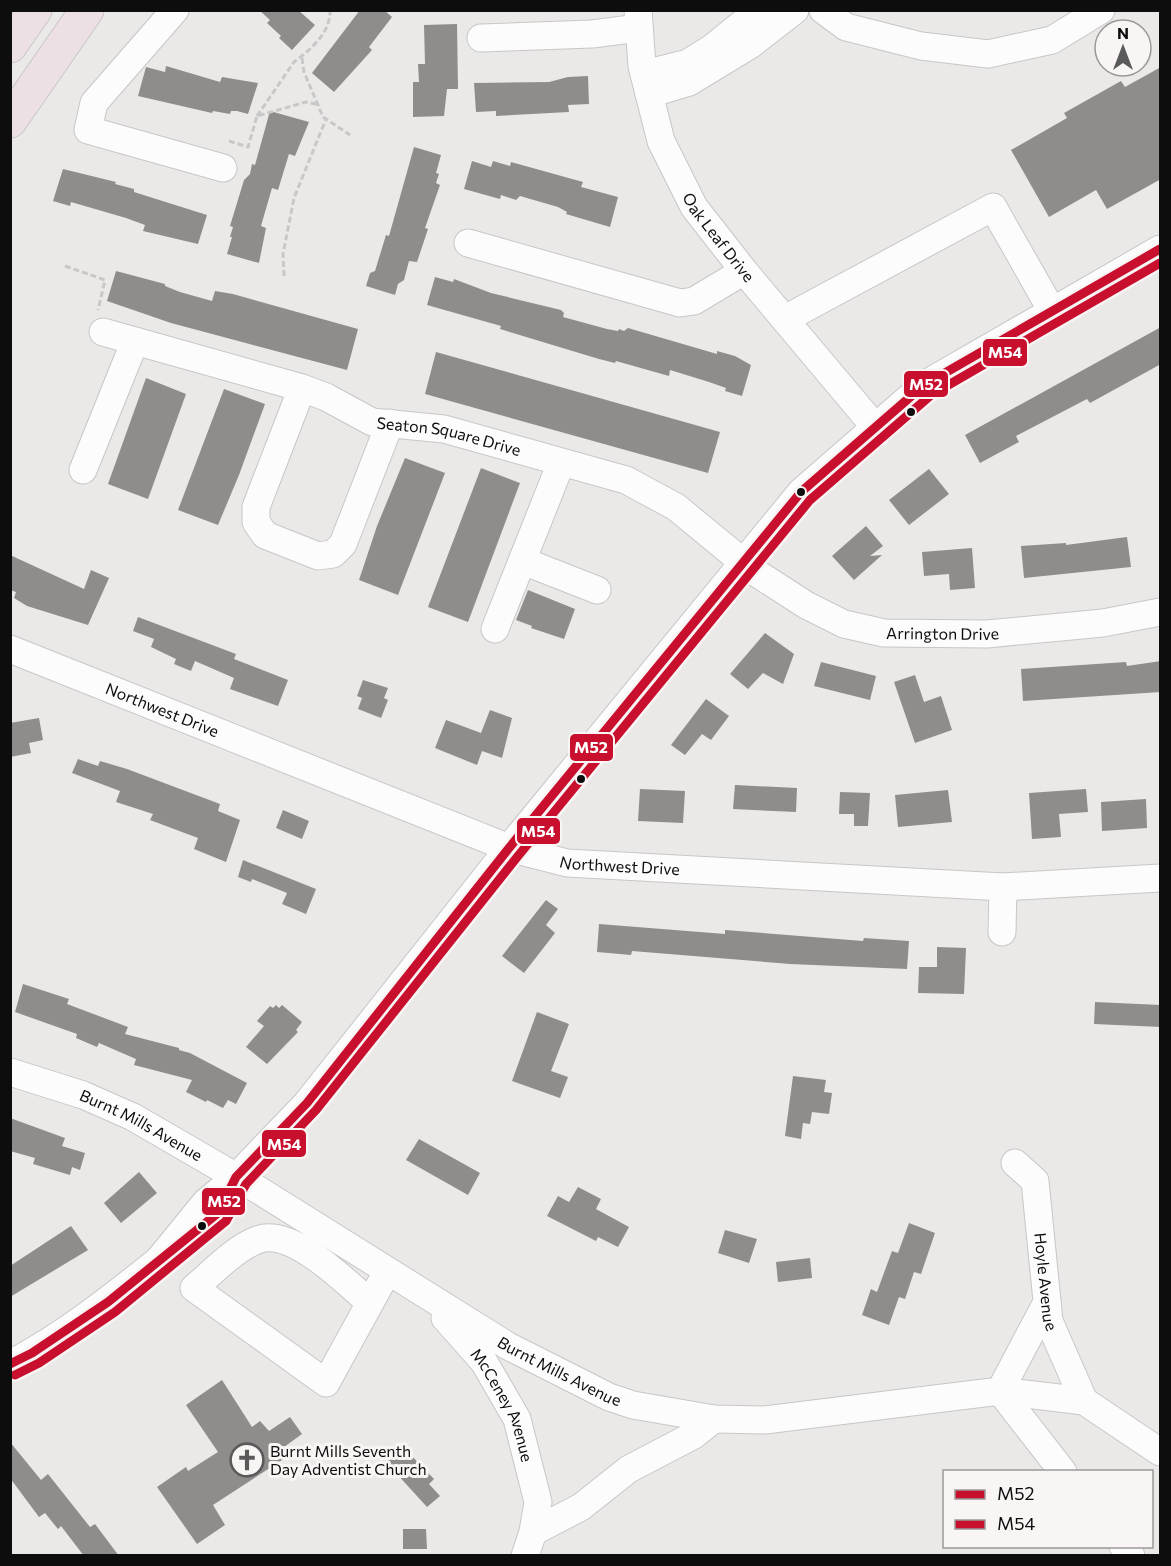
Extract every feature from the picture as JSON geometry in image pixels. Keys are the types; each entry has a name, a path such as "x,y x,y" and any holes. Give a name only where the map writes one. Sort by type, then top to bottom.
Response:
{"highway":[{"path":"10,46 35,10"},
{"path":"10,121 87,10"}],"street":[{"path":"175,10 94,104 88,130 224,168"},
{"path":"646,84 712,48 759,10"},
{"path":"646,84 689,82 750,45 795,10"},
{"path":"823,11 846,27 921,46 988,54 1052,40 1101,10"},
{"path":"482,38 592,34 638,19"},
{"name":"Oak Leaf Drive","path":"638,19 646,84 662,141 694,207 744,271 875,427"},
{"path":"785,319 993,207 1052,311"},
{"path":"468,243 680,303 693,301 744,271"},
{"path":"10,1364 32,1353 108,1302 218,1213 236,1177 307,1103 509,848 801,492 924,385 1161,249"},
{"name":"Seaton Square Drive","path":"100,324 135,341 302,388 326,397 372,422 444,429 626,480 676,507 741,563"},
{"path":"82,470 135,341"},
{"path":"302,388 256,507 256,522 265,535 318,556 333,554 344,544 390,423"},
{"path":"495,629 561,463"},
{"path":"523,561 597,590"},
{"name":"Arrington Drive","path":"741,563 806,606 844,624 884,633 987,634 1103,623 1161,612"},
{"name":"Northwest Drive","path":"16,658 509,848 567,863 1004,887 1161,878"},
{"path":"1002,932 1004,887"},
{"name":"Burnt Mills Avenue","path":"10,1072 82,1095 133,1117 236,1177 508,1346 609,1397 633,1405 714,1419 765,1420 1000,1391 1084,1401 1161,1452"},
{"name":"Hoyle Avenue","path":"1015,1163 1035,1180 1049,1321 1084,1401"},
{"path":"370,1303 320,1260 290,1243 271,1238 257,1240 194,1288 326,1383 370,1303 387,1272"},
{"name":"McCeney Avenue","path":"426,1297 484,1362 517,1419 538,1502 529,1544"},
{"path":"1047,1302 1000,1391 1061,1470"},
{"name":"McCeney Avenue","path":"529,1544 581,1507 629,1468 694,1435 714,1419"}],"path":[{"path":"229,141 248,147 257,116 294,62 302,58 327,30 330,10"},
{"path":"302,58 304,72 320,105 323,117 350,135"},
{"path":"257,116 306,102 320,105"},
{"path":"284,276 283,254 294,198 326,119"},
{"path":"65,266 105,280 100,324"}],"building":[{"path":"259,10 298,10 315,25 292,50 279,38 281,36 267,23 270,20"},
{"path":"360,10 384,10 392,17 369,47 372,50 334,92 312,73"},
{"path":"457,24 458,89 447,89 444,116 413,117 413,82 419,82 418,64 425,64 424,25"},
{"path":"166,66 220,82 222,77 258,83 248,114 237,111 231,111 230,114 213,111 212,113 138,96 146,67 165,72"},
{"path":"1161,67 1161,179 1107,209 1096,190 1049,217 1011,150 1067,118 1064,113 1121,81 1125,87 1141,78 1153,78 1153,71"},
{"path":"588,76 589,104 568,105 569,112 496,116 496,111 476,112 474,83 549,82 568,77"},
{"path":"270,111 309,122 295,156 289,154 278,190 272,188 261,226 266,228 259,263 227,254 232,237 230,237 233,227 230,226 244,180 250,174 252,164 255,165"},
{"path":"414,147 441,155 436,173 439,174 436,183 440,185 425,228 428,229 417,262 409,261 404,280 398,284 395,295 366,286 370,273 375,271 386,235 389,236"},
{"path":"472,161 491,167 493,161 510,166 511,162 583,182 581,187 618,197 610,227 566,214 567,212 558,207 520,196 516,200 501,195 500,199 464,189"},
{"path":"63,169 116,182 115,184 134,189 134,192 207,215 198,244 143,231 145,225 126,218 71,202 70,206 53,201"},
{"path":"116,271 165,284 180,292 212,301 215,291 233,294 358,329 347,370 171,323 107,301"},
{"path":"435,277 453,282 454,279 491,293 561,310 564,313 563,317 607,329 624,331 628,328 717,354 717,351 735,356 751,365 742,396 725,391 726,388 670,370 669,376 616,361 615,363 599,359 500,329 501,326 427,305"},
{"path":"1161,327 1161,364 1090,403 1087,399 1016,436 1019,442 980,463 965,435"},
{"path":"436,352 720,432 708,473 425,394"},
{"path":"146,378 186,394 148,499 108,484"},
{"path":"224,389 265,404 218,525 178,510"},
{"path":"405,458 445,473 398,595 359,580 377,526"},
{"path":"481,468 520,483 468,622 428,607"},
{"path":"929,469 949,494 909,525 889,500"},
{"path":"866,526 883,546 870,556 882,555 854,580 832,556"},
{"path":"1127,537 1131,567 1024,578 1021,546 1066,543 1066,545"},
{"path":"972,548 975,588 950,590 949,574 924,576 922,552"},
{"path":"10,555 84,589 91,570 109,578 88,625 27,606 14,598 16,592 10,590"},
{"path":"528,590 575,609 564,639 531,628 532,626 516,620"},
{"path":"138,617 236,654 234,659 288,680 278,706 230,689 234,678 195,661 191,671 174,664 176,659 151,647 154,639 133,631"},
{"path":"765,633 794,654 783,684 763,673 748,689 730,674"},
{"path":"1161,661 1161,692 1023,701 1021,669 1126,662 1127,666"},
{"path":"821,662 876,676 870,700 814,686"},
{"path":"915,675 924,702 941,696 952,730 915,743 894,682"},
{"path":"363,680 388,688 384,698 388,700 381,718 358,709 362,698 357,696"},
{"path":"706,699 729,716 711,740 702,734 685,755 671,745"},
{"path":"490,710 512,718 502,758 482,751 477,765 435,748 446,720 481,733"},
{"path":"39,718 43,740 29,743 31,753 10,757 10,723"},
{"path":"78,759 98,766 100,761 127,769 220,804 218,811 240,820 226,862 194,849 198,838 150,820 153,814 116,802 120,791 72,773"},
{"path":"735,785 797,788 796,812 733,809"},
{"path":"640,789 685,791 683,823 638,821"},
{"path":"1086,789 1088,812 1059,814 1061,837 1032,839 1029,793"},
{"path":"948,790 952,822 898,827 895,795"},
{"path":"840,792 870,793 868,826 854,826 854,814 839,814"},
{"path":"1146,799 1147,828 1102,831 1101,802"},
{"path":"283,810 309,821 302,839 276,828"},
{"path":"243,860 316,889 306,914 282,904 287,893 252,879 251,882 238,877"},
{"path":"546,900 558,909 546,925 555,933 524,973 502,956"},
{"path":"599,924 725,934 725,930 863,941 864,938 909,941 907,969 790,964 632,951 631,955 597,952"},
{"path":"937,947 966,948 964,994 918,993 919,967 937,967"},
{"path":"23,984 69,999 67,1004 128,1027 125,1034 179,1048 247,1083 236,1104 228,1100 223,1108 207,1100 206,1102 186,1092 192,1080 134,1065 136,1059 99,1043 97,1047 76,1038 77,1034 15,1012"},
{"path":"1095,1002 1161,1005 1161,1027 1094,1024"},
{"path":"276,1005 279,1008 282,1005 302,1022 296,1030 298,1032 267,1064 246,1047 264,1026 257,1021 270,1006 273,1008"},
{"path":"537,1012 569,1024 551,1071 568,1077 560,1098 512,1081"},
{"path":"793,1076 826,1080 824,1092 832,1093 829,1114 812,1112 810,1124 803,1123 801,1139 785,1136"},
{"path":"10,1118 65,1138 62,1146 85,1153 80,1170 72,1167 70,1175 33,1164 35,1158 10,1151"},
{"path":"419,1139 480,1173 468,1195 406,1160"},
{"path":"139,1172 157,1193 121,1223 104,1203"},
{"path":"578,1187 601,1199 596,1209 629,1227 618,1247 598,1237 596,1241 547,1216 558,1196 569,1202"},
{"path":"909,1223 935,1233 921,1274 914,1272 905,1299 899,1297 889,1325 862,1315 871,1289 877,1292 892,1251 898,1253"},
{"path":"71,1226 88,1250 10,1297 10,1266"},
{"path":"725,1230 757,1239 749,1263 718,1253"},
{"path":"810,1258 812,1278 778,1282 776,1262"},
{"name":"Burnt Mills Seventh Day Adventist Church","path":"222,1380 252,1427 260,1421 269,1431 290,1417 302,1434 280,1450 285,1458 213,1505 225,1525 197,1544 157,1487 186,1467 188,1471 218,1452 186,1405"},
{"path":"10,1442 41,1480 48,1474 90,1527 95,1524 119,1556 84,1556 61,1526 58,1529 45,1513 39,1517 10,1478"},
{"path":"403,1447 434,1479 429,1484 440,1496 427,1507 386,1462"},
{"path":"403,1529 426,1529 427,1549 403,1549"}],"transit line":[{"name":"M52","path":"10,1364 32,1353 108,1302 218,1213 236,1177 307,1103 509,848 801,492 924,385 1160,249"},
{"name":"M54","path":"15,1375 39,1363 115,1312 226,1221 246,1184 316,1110 518,856 810,500 931,395 1160,263"}],"place":[{"name":"Burnt Mills Seventh Day Adventist Church","path":"247,1460"}]}
